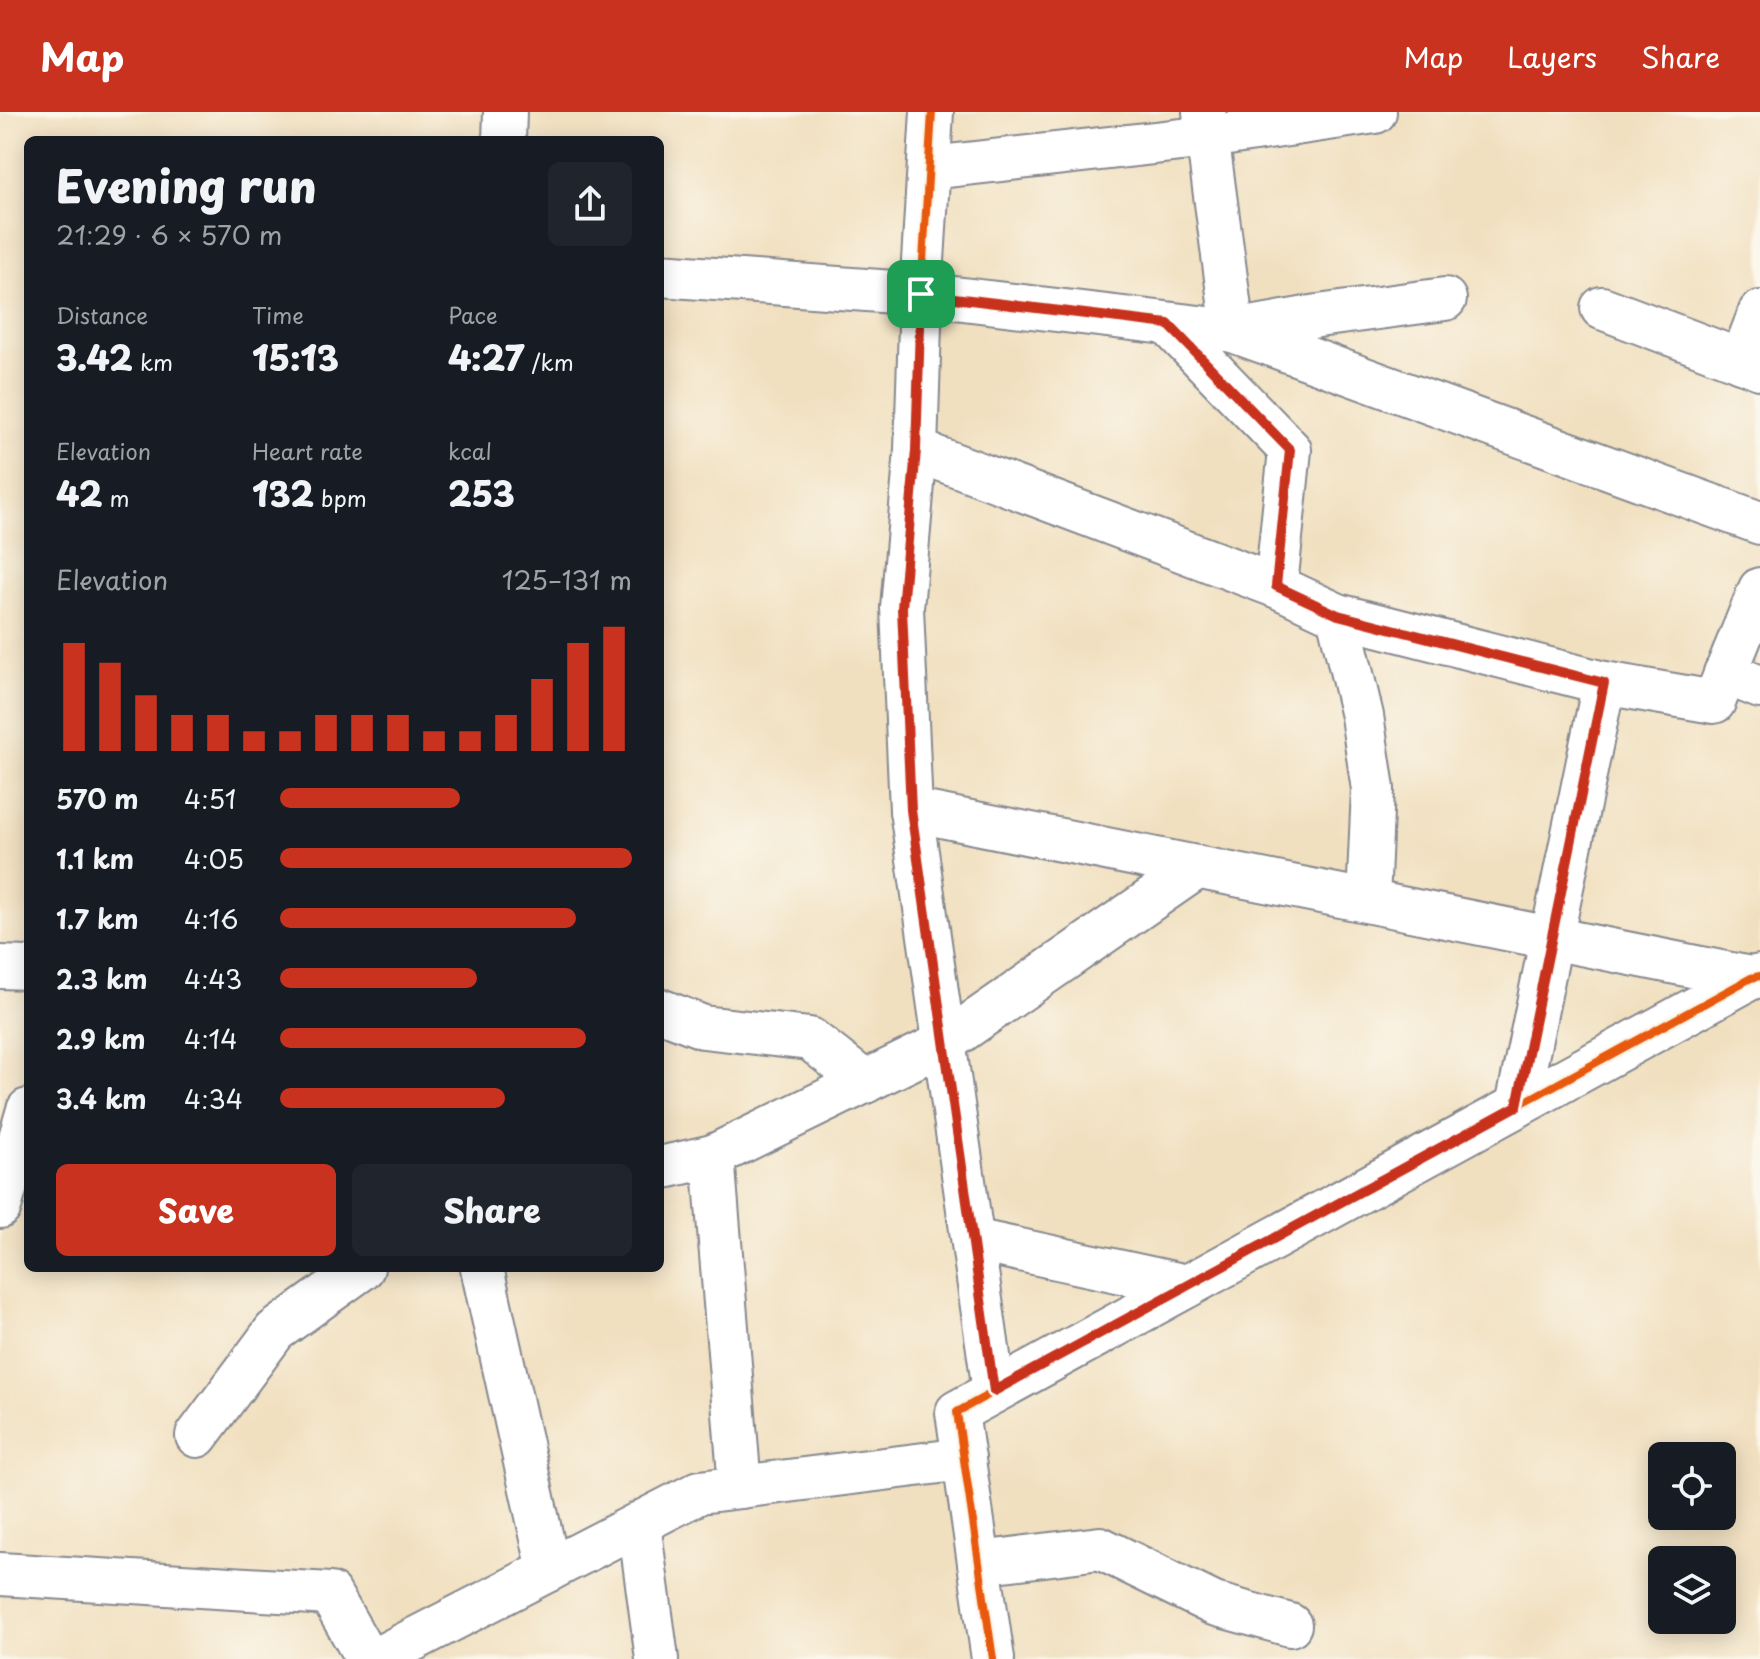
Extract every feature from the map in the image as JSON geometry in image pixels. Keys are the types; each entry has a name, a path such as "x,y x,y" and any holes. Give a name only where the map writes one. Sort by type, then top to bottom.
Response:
{"street":[{"path":"504,136 505,112"},
{"path":"932,112 916,450 902,608 911,810 994,1391"},
{"path":"930,168 1206,125 1375,112"},
{"path":"1206,125 1233,331"},
{"path":"664,275 921,294 1233,331 1760,523"},
{"path":"1233,331 1445,299"},
{"path":"1602,308 1750,364 1760,312"},
{"path":"1168,324 1290,450 1276,586"},
{"path":"916,450 1276,586 1338,615 1604,683 1714,702 1743,680 1760,589"},
{"path":"1338,615 1362,716 1373,789 1368,901"},
{"path":"1517,1106 1604,683"},
{"path":"911,810 1756,977"},
{"path":"664,1167 713,1156 944,1043 1198,867"},
{"path":"0,967 24,968"},
{"path":"993,1659 957,1412 1756,977"},
{"path":"664,1012 703,1027 810,1039 865,1082"},
{"path":"0,1207 24,1124"},
{"path":"713,1156 740,1487"},
{"path":"973,1240 1187,1286"},
{"path":"197,1436 275,1331 357,1272"},
{"path":"483,1272 549,1570"},
{"path":"376,1659 418,1649 549,1570 700,1492 964,1459"},
{"path":"639,1524 657,1659"},
{"path":"979,1563 1100,1548 1214,1604 1290,1625"},
{"path":"0,1574 330,1594 367,1659"}],"cycle path":[{"path":"932,112 916,450 902,608 911,810 994,1391"},
{"path":"993,1659 957,1412 1751,978 1760,976"}],"route":[{"path":"921,294 1168,324 1290,450 1276,586 1338,615 1604,683 1517,1106 994,1391 911,810 902,608 916,450 921,294"}]}
